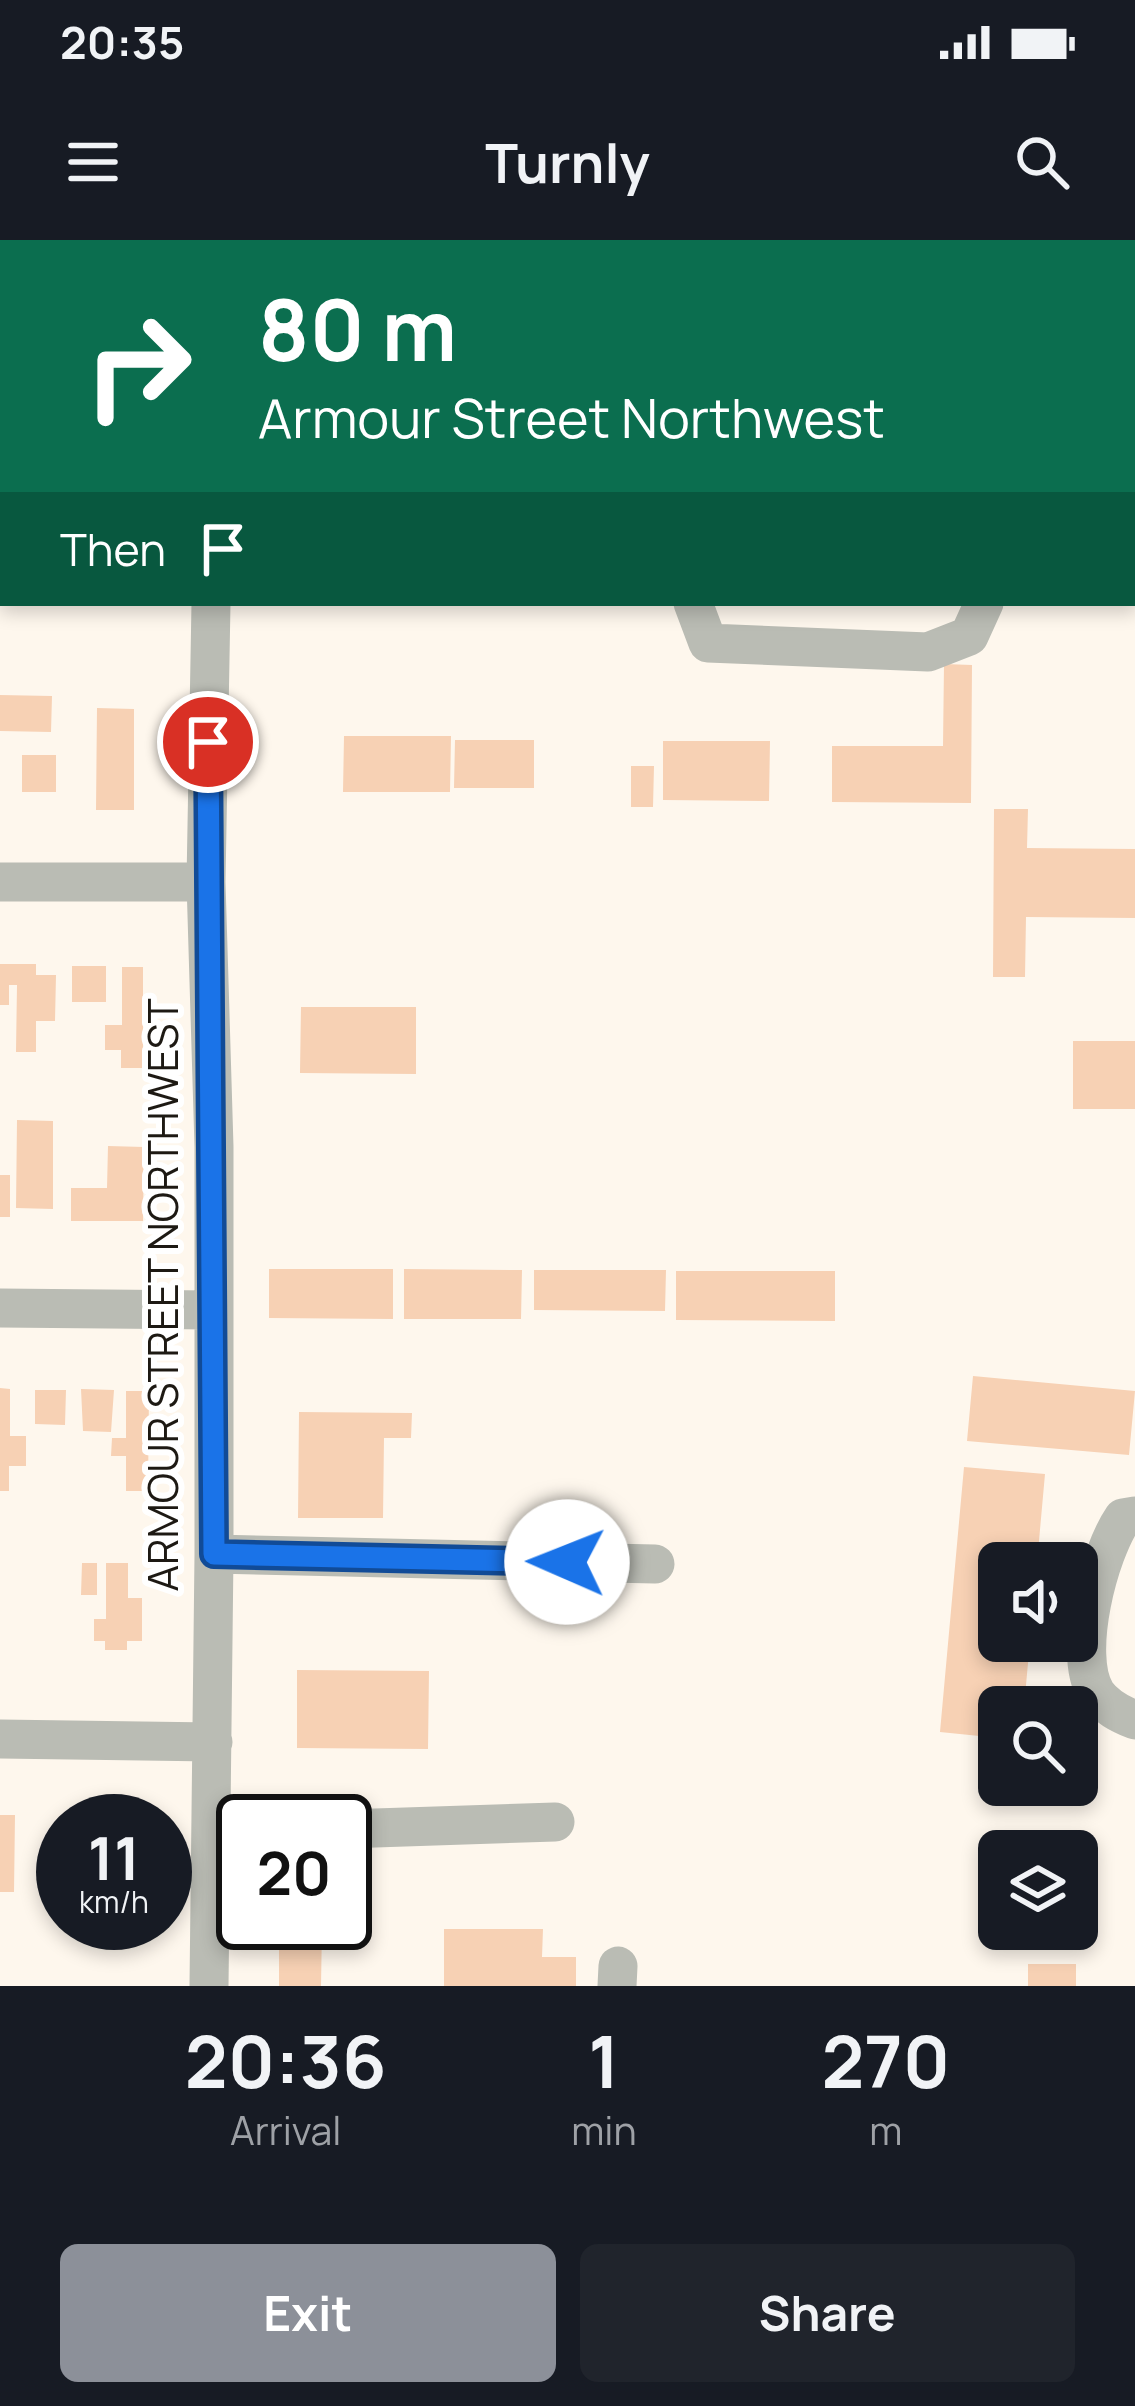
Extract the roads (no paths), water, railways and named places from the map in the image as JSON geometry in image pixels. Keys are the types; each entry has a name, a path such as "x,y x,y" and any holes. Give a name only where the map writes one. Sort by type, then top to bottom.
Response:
{"street":[{"name":"ARMOUR STREET NORTHWEST","path":"211,606 206,882 213,1742 221,1794"},
{"path":"694,606 708,643 928,652 969,636 983,606"},
{"path":"0,882 206,882"},
{"path":"0,1308 212,1310"},
{"path":"1135,1516 1123,1518 1097,1566 1090,1661 1094,1690 1114,1711 1135,1720"},
{"path":"214,1554 655,1564"},
{"path":"0,1739 213,1742"},
{"path":"372,1828 556,1822"},
{"name":"ARMOUR STREET NORTHWEST","path":"209,1986 216,1922"}]}
